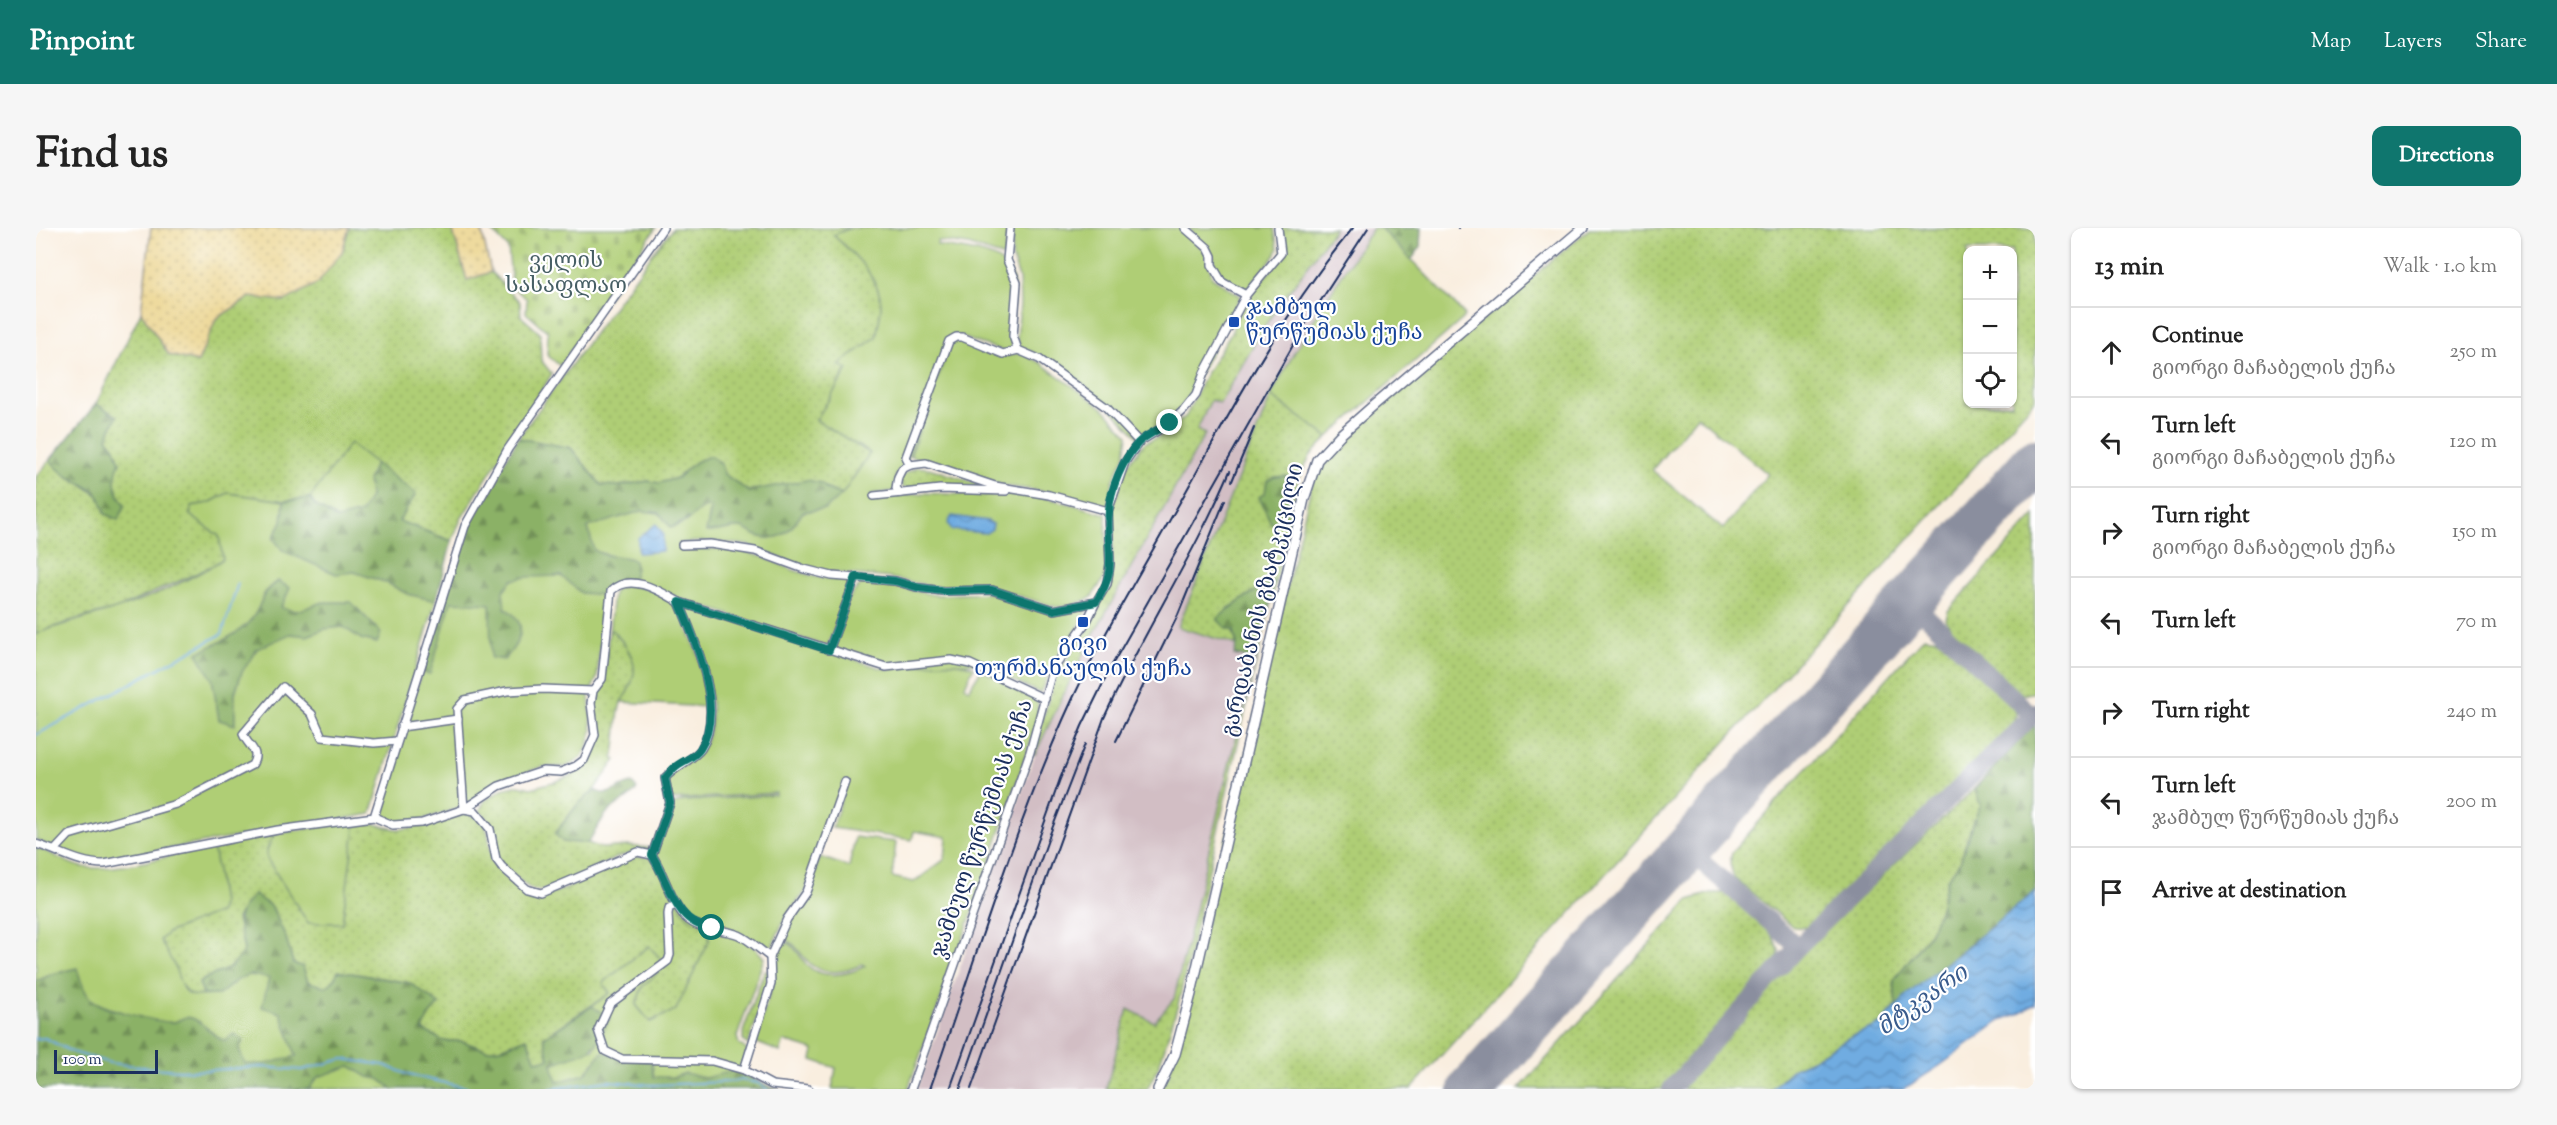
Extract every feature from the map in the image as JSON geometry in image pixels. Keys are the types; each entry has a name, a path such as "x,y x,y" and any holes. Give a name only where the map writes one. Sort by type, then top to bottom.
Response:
{"main road":[{"name":"გარდაბანის გზატკეცილი","path":"1158,1089 1175,1054 1191,994 1304,499 1317,460 1340,435 1374,405 1583,228"}],"street":[{"path":"374,817 465,526 508,449 663,228"},
{"path":"1010,228 1007,260 1017,283 1013,336 1018,350"},
{"path":"1185,228 1208,248 1212,256 1212,266 1222,282 1246,295"},
{"name":"ჯამბულ წურწუმიას ქუჩა","path":"911,1089 1030,752 1053,671 1088,621 1107,584 1110,564 1108,511 1125,462 1139,442 1170,423 1196,395 1204,373 1246,295 1281,253 1278,228"},
{"path":"910,465 906,457 949,341 956,337 1003,354 1018,350 1039,359 1106,407 1139,442"},
{"path":"900,493 896,488 902,470 910,465 926,463 1011,490 1049,495 1108,511"},
{"path":"874,496 940,489 995,492 1011,490"},
{"path":"682,546 710,544 746,549 832,576 895,581 943,591 992,590 1054,610 1096,602"},
{"path":"829,650 856,577"},
{"path":"36,844 56,849 79,861 104,864 279,830 374,817 393,825 422,823 464,809 499,786 543,771 561,772 576,766 584,759 595,735 591,703 593,691 602,679 611,591 616,585 628,583 653,587 679,602 886,667 951,660 970,664 1045,699"},
{"path":"652,855 670,803 665,778 674,768 695,756 701,748 709,724 710,707 699,649 679,602"},
{"path":"56,849 69,835 176,804 252,765 256,759 256,751 243,734 283,687 312,714 322,737 374,743 397,741"},
{"path":"464,809 457,709 465,700 507,691 543,689 593,691"},
{"path":"401,727 458,719"},
{"path":"744,1070 771,984 770,957 787,919 806,892 845,782"},
{"path":"464,809 474,811 486,822 490,829 496,859 527,889 541,893 638,852 652,855 664,873 676,905 687,919 702,927 722,929 742,936 770,957"},
{"path":"676,905 669,908 668,914 670,955 668,962 610,1004 598,1030 605,1052 622,1059 712,1061 744,1070 772,1085 808,1089"}],"shaded area":[{"path":"1335,228 1373,228 1296,348 1265,409 1178,627 1237,645 1235,655 1257,660 1230,761 1174,999 1154,1022 1128,1009 1106,1089 917,1089 1035,754 1085,650 1204,434 1197,430 1211,400 1220,403 1268,321"}],"green space":[{"path":"349,228 452,228 467,280 491,272 520,302 521,316 540,333 541,360 552,374 461,519 452,541 398,521 350,444 310,498 284,501 228,493 209,503 192,506 190,515 219,536 224,559 211,567 116,609 73,620 36,634 36,477 50,460 102,499 115,491 115,448 107,438 117,416 96,404 141,312 169,355 198,362 216,319 250,297 285,301 342,252"},
{"name":"ველის სასაფლაო","path":"489,228 656,228 560,366 547,355 548,332 526,313 527,299 512,287 508,248"},
{"path":"673,228 851,228 834,235 857,257 876,284 881,308 876,337 840,365 848,368 817,420 870,453 842,495 827,489 821,483 748,491 724,474 720,462 695,462 677,478 659,483 648,481 619,486 601,485 571,448 518,438"},
{"path":"851,228 1008,228 1004,257 968,245 938,241 937,245 984,254 1005,265 1011,274 1014,286 1012,348 1006,351 1000,350 955,335 906,463 896,475 895,491 871,494 871,499 923,493 1025,495 1052,499 1106,514 1105,577 1091,598 1070,606 1056,607 990,587 943,588 890,578 804,567 747,545 710,541 679,543 679,549 734,549 763,557 816,577 849,581 849,588 828,645 822,645 679,598 633,580 636,568 633,559 594,550 588,527 642,511 659,513 671,528 688,520 702,509 711,507 706,532 740,528 757,536 773,538 790,529 803,512 825,509 842,495 870,453 816,420 848,369 839,365 876,337 881,308 876,284 864,266 833,235"},
{"path":"1013,228 1179,228 1206,252 1212,277 1241,296 1183,405 1174,415 1139,438 1113,411 1069,374 1037,354 1020,347 1017,338 1020,303 1019,278 1012,257"},
{"path":"1188,228 1274,228 1278,249 1275,256 1245,291 1221,278 1215,268 1214,257"},
{"path":"1280,228 1335,228 1268,321 1220,403 1211,400 1197,430 1205,434 1085,650 1035,754 1032,754 1055,678 1090,624 1098,603 1110,588 1114,530 1112,510 1126,467 1144,443 1161,436 1186,416 1205,375 1232,331 1235,320 1252,292 1281,258 1283,237"},
{"path":"1373,228 1380,228 1465,315 1328,437 1271,396 1319,310"},
{"path":"1380,228 1421,228 1420,248 1411,260"},
{"path":"1590,228 2035,228 2035,400 1411,1089 1161,1089 1169,1075 1311,487 1321,463 1339,442","holes":["1697,416 1768,474 1723,529 1652,470"]},
{"path":"959,340 1002,356 1020,353 1039,362 1103,408 1128,435 1125,455 1113,481 1107,507 1047,492 1005,486 910,456 950,344"},
{"path":"1271,396 1328,437 1311,455 1298,479 1276,581 1227,609 1237,645 1178,627","holes":["1265,493 1289,498 1285,516 1259,498"]},
{"path":"96,404 117,416 107,438 115,448 120,462 115,485 125,505 118,520 105,514 100,499 92,490 58,469 50,460"},
{"path":"518,438 571,448 601,485 619,486 648,481 659,483 677,478 695,462 710,456 720,462 724,474 748,491 807,480 821,483 827,489 842,495 825,509 803,512 790,529 772,538 757,536 740,528 706,532 711,508 671,528 659,513 642,511 588,528 595,550 633,559 636,567 633,580 618,581 604,595 581,593 572,586 517,616 520,634 504,660 491,658 429,674 421,673 468,526"},
{"path":"350,443 375,463 368,480 370,497 361,513 337,519 315,505 310,498"},
{"path":"375,463 416,494 399,521 452,541 436,601 407,594 387,583 354,572 336,574 283,551 273,538 282,521 284,501 310,498 315,505 337,519 370,497 368,480"},
{"path":"917,467 929,468 995,489 903,488 900,482 902,475"},
{"path":"1287,476 1292,484 1284,519 1282,524 1271,523 1259,497 1265,493 1267,481 1274,477"},
{"path":"228,493 284,501 282,521 273,538 283,551 336,574 354,572 387,583 407,594 436,601 371,814 103,860 78,858 36,840 36,634 157,594 223,559 219,536 190,515 192,506 209,503","holes":["278,581 290,588 281,608 297,611 323,602 351,602 381,633 377,643 361,639 343,627 325,629 307,636 290,634 257,649 242,672 235,693 235,725 219,720 212,679 197,653 244,627 255,614 265,592 272,585"]},
{"path":"2035,515 2035,692 2023,695 1950,628 1946,619 1948,611"},
{"path":"561,576 581,593 604,595 597,678 589,695 592,731 588,746 581,758 566,767 542,767 499,781 470,804 418,821 395,822 378,816 421,673 430,674 451,602 490,604 491,658 504,660 515,646 520,626 513,614 505,608 503,591 512,580"},
{"path":"279,581 290,588 281,607 297,611 323,602 351,602 381,633 377,643 361,639 343,627 325,629 307,636 290,634 242,672 235,692 235,725 219,720 212,679 197,653 244,627 255,614 265,592"},
{"path":"1276,581 1257,660 1234,655 1237,645 1234,631 1226,628 1217,619 1255,592"},
{"path":"869,582 935,595 991,593 1056,614 1087,610 1076,632 1059,653 1040,693 975,663 883,664 834,649 833,644 849,598 861,585"},
{"path":"628,585 653,590 676,603 697,651 707,707 621,702 632,682 634,664 620,639 612,630 609,632 613,593 616,589"},
{"path":"685,605 878,667 888,669 942,663 964,664 974,667 965,686 969,689 981,670 1031,694 1038,703 1038,719 982,886 908,1089 832,1089 836,1068 812,1060 814,1050 784,1041 780,1052 755,1042 772,985 772,960 777,944 789,943 807,965 820,973 843,974 865,966 863,964 836,972 822,970 809,963 794,945 782,937 788,920 808,893 820,857 849,867 855,837 896,842 892,877 914,882 945,859 947,837 914,831 912,840 832,828 847,782 844,781 805,892 785,918 770,951 730,930 702,925 690,919 675,898 656,854 671,805 684,801 776,795 776,793 672,800 668,793 667,780 670,776 701,751 708,736 711,719 708,680 697,642 684,610"},
{"path":"612,630 631,656 635,679 619,708 613,758 616,760 594,790 577,805 561,826 563,842 588,843 602,848 629,846 650,848 648,852 621,856 555,886 541,890 531,889 499,861 492,829 485,816 479,811 485,800 502,789 519,785 531,788 557,781 574,774 587,765 598,736 599,725 594,700 604,680 609,632"},
{"path":"1924,637 1939,639 2013,705 2017,715 2014,724 1809,928 1793,927 1734,878 1730,864 1732,852"},
{"path":"1257,660 1179,1001 1159,1066 1147,1089 1106,1089 1128,1009 1154,1022 1174,999 1230,761"},
{"path":"2035,724 2035,892 1896,1006 1894,980 1929,934 1939,911 1948,878 1960,862 1973,821 1981,805 1974,789"},
{"path":"632,783 637,789 606,814 588,843 563,842 555,834 577,805 594,790 609,793"},
{"path":"1974,789 1982,805 1973,821 1960,862 1948,878 1939,911 1929,934 1894,980 1896,1006 1881,1024 1850,1037 1814,1059 1794,1068 1771,1089 1682,1089 1741,1020 1815,940"},
{"path":"464,813 474,816 484,824 492,858 501,874 528,893 539,895 566,889 634,857 648,857 655,862 710,930 709,941 676,1010 650,1022 636,1005 642,987 665,965 649,946 603,983 610,993 544,1037 550,1059 536,1061 512,1043 501,1048 487,1050 461,1041 443,1041 423,1030 428,1017 410,983 352,973 325,987 308,982 303,967 293,963 286,938 272,907 254,895 237,918 244,950 234,964 225,972 199,983 204,995 192,995 182,987 160,939 169,932 220,911 222,904 213,845 274,834 267,851 270,862 288,880 342,923 355,826 375,824 401,829 425,825"},
{"path":"356,821 342,923 308,923 267,859 267,850 274,834"},
{"path":"213,845 222,904 220,912 169,932 160,940 186,993 195,996 219,995 239,979 250,975 269,978 262,1007 281,1013 296,1056 265,1064 245,1064 239,1049 244,1040 233,1034 225,1041 193,1018 185,1017 174,1022 166,1022 105,1006 90,998 77,968 55,973 36,981 36,848 75,865 106,868 143,862"},
{"path":"1711,893 1725,893 1735,899 1772,935 1779,950 1778,960 1663,1089 1519,1089 1689,900"},
{"path":"254,895 272,907 286,938 293,963 303,967 308,982 326,987 333,981 338,971 410,983 439,1004 428,1017 423,1030 443,1041 461,1041 487,1050 501,1048 527,1038 536,1061 549,1059 544,1037 592,1006 610,1018 598,1042 587,1052 591,1066 602,1051 652,1062 653,1074 674,1077 685,1073 736,1070 770,1087 780,1089 392,1089 379,1079 318,1077 309,1089 36,1089 36,981 55,973 77,968 88,993 102,1006 171,1022 185,1017 193,1018 225,1041 233,1034 245,1040 239,1049 296,1056 281,1013 262,1007 239,979 219,995 204,995 199,983 228,969 244,950 239,926 240,914 242,908"},
{"path":"710,930 733,936 747,943 764,958 737,1037 739,1044 747,1050 741,1073 736,1070 705,1078 685,1073 674,1077 654,1077 652,1062 602,1052 585,1074 557,1082 552,1064 594,1049 610,1018 592,1006 610,993 603,983 649,946 666,965 642,987 636,1005 650,1022 676,1010 709,941"},
{"path":"768,971 770,980 748,1045 743,1040 743,1032 764,972"},
{"path":"350,1066 368,1077 379,1079 392,1089 309,1089 318,1077"}],"sand":[{"path":"151,228 349,228 342,252 318,283 285,301 250,297 216,319 198,362 169,355 141,312"},
{"path":"452,228 481,228 491,272 467,280"}],"water":[{"path":"952,516 988,521 993,524 992,529 986,533 952,530 948,523"},
{"path":"656,524 663,534 662,551 638,553 638,538"},
{"name":"მტკვარი","path":"2035,892 2035,1004 2018,1014 2003,1019 1904,1089 1771,1089 1794,1068 1814,1059 1850,1037 1881,1024 1908,994"}],"waterway":[{"path":"36,735 222,634 238,583"},
{"path":"36,1039 45,1038 72,1052 110,1063 153,1068 193,1071 261,1067 302,1070 343,1059 384,1065 409,1075 473,1089"},
{"path":"550,1089 608,1081 652,1085 741,1080 758,1083 767,1089"}],"taxiway":[{"path":"1910,601 2032,715"},
{"path":"1671,1089 1798,947 2035,713"},
{"path":"1687,849 1798,947"}],"runway":[{"path":"1471,1089 2035,462"}],"railway":[{"path":"930,1089 1026,810 1077,689 1126,597 1249,380 1308,287 1353,228"},
{"path":"950,1089 1060,779 1082,726 1112,665 1301,331 1368,228"},
{"path":"1232,481 1254,428"},
{"path":"971,1089 1104,718 1216,503 1230,471"},
{"path":"1116,741 1178,615 1225,500"},
{"path":"960,1089 1050,834 1085,744"}],"place":[{"name":"ჯამბულ წურწუმიას ქუჩა","path":"1234,322"},
{"name":"გივი თურმანაულის ქუჩა","path":"1083,622"}],"route":[{"path":"712,928 702,927 687,919 676,905 664,873 652,855 665,823 670,803 665,778 674,768 695,756 701,748 709,724 710,707 699,649 679,602 829,650 856,577 895,581 943,591 992,590 1054,610 1096,602 1107,584 1111,543 1108,511 1125,462 1139,442 1170,423"}]}
